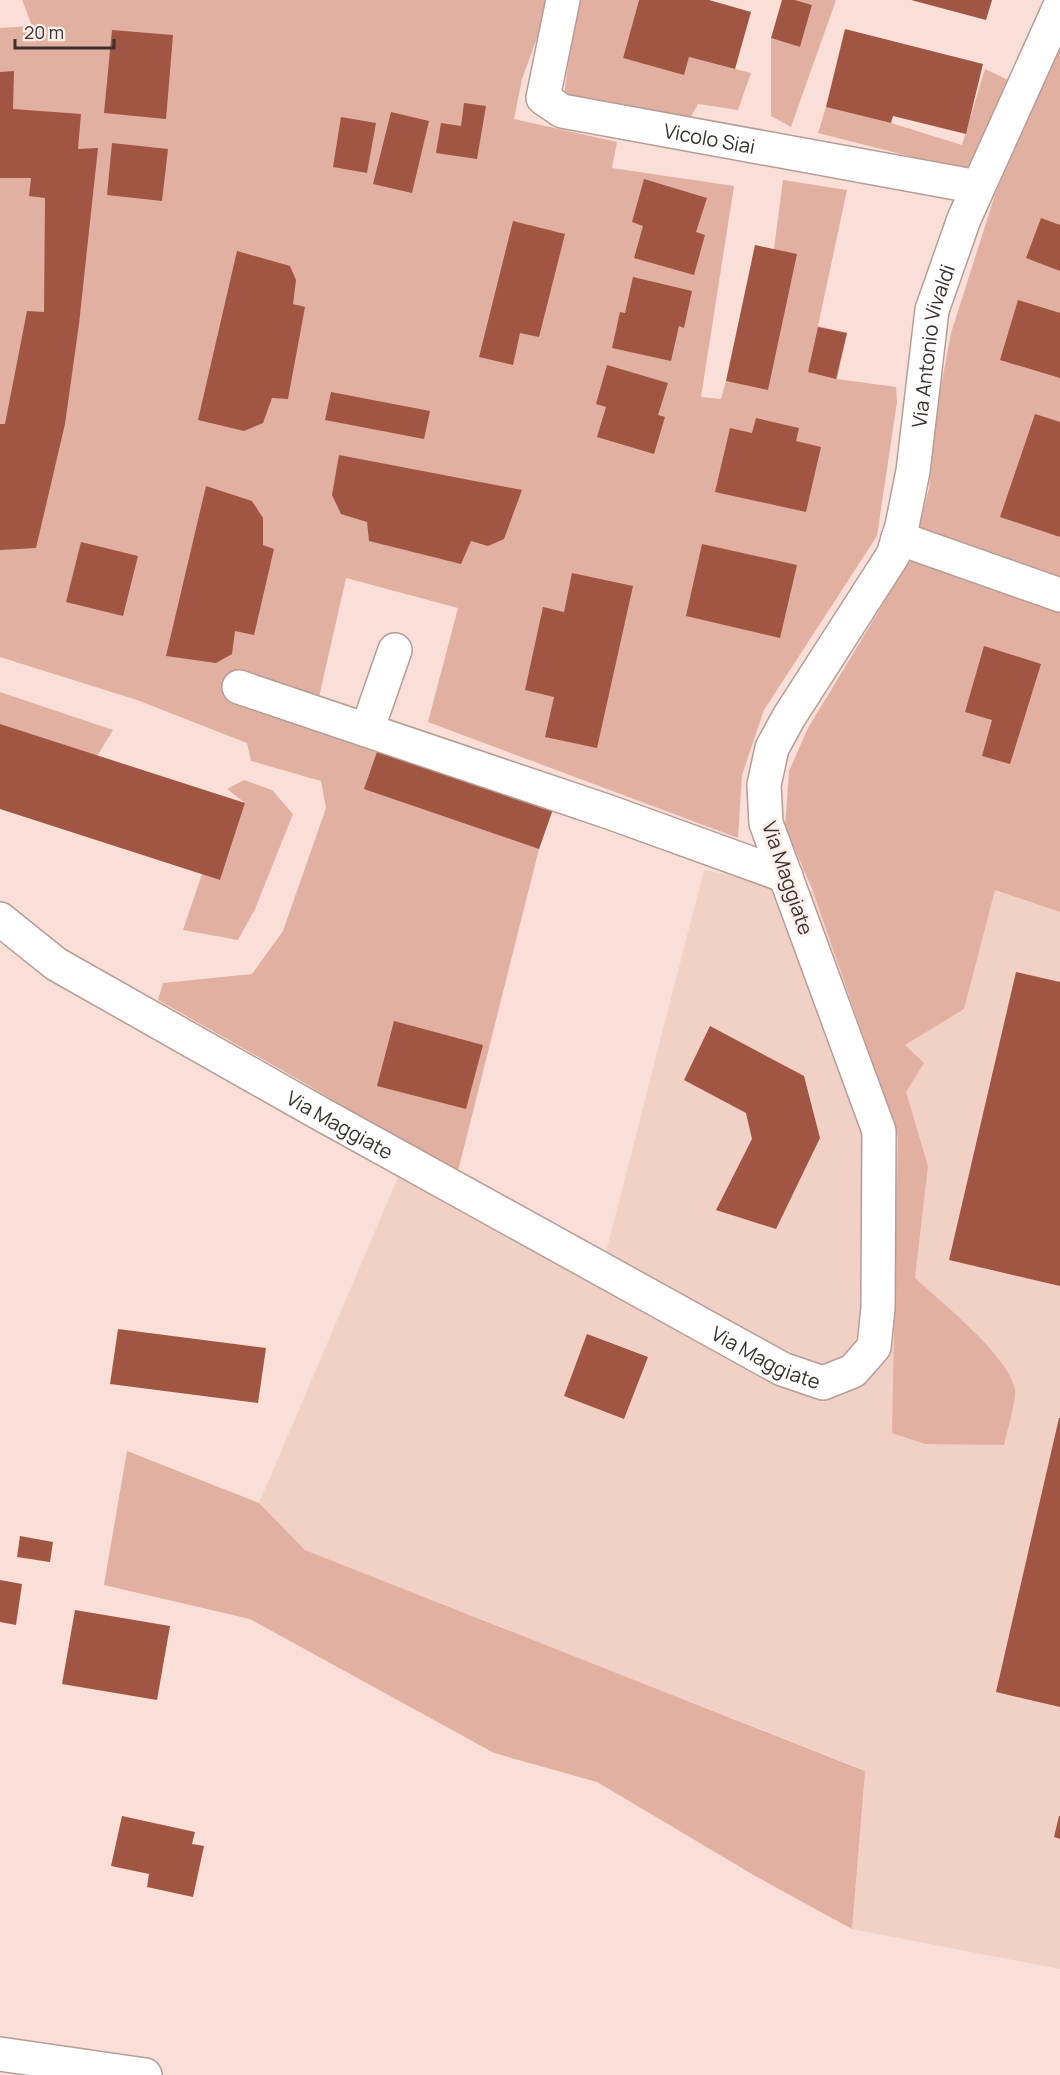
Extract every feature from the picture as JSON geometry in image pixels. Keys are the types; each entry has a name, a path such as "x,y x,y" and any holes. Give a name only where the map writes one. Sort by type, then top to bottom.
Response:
{"street":[{"name":"Vicolo Siai","path":"563,0 543,98 562,111 978,187"},
{"name":"Via Antonio Vivaldi","path":"898,538 913,471 932,310 964,219 1060,6"},
{"path":"898,538 1060,595"},
{"name":"Via Maggiate","path":"0,919 56,964 310,1108 782,1369 823,1383 853,1371 874,1347 878,1308 879,1131 766,823 764,785 772,748 789,717 893,555 898,538"},
{"path":"368,730 395,650"},
{"path":"239,687 609,812 786,876"},
{"path":"0,2054 145,2075"}],"shaded area":[{"path":"22,0 547,0 541,27 522,79 514,119 617,142 612,168 734,186 701,397 721,399 726,381 768,390 774,249 783,180 847,190 818,326 847,333 837,379 896,387 897,402 877,536 764,710 742,775 738,838 428,722 458,608 346,578 312,728 553,809 539,849 457,1175 308,1085 158,1000 163,983 252,974 283,931 326,808 321,781 251,761 247,743 137,700 0,657 0,28 32,26"},
{"path":"577,0 639,0 623,58 684,74 689,57 751,73 738,110 698,104 688,122 564,95"},
{"path":"795,0 836,0 791,127 771,116 771,38 800,47 812,5"},
{"path":"1060,47 1060,912 995,890 964,1009 905,1045 924,1063 906,1092 928,1166 915,1278 957,1315 1001,1362 1011,1377 1015,1395 1004,1445 925,1444 892,1433 898,1137 813,891 785,827 789,771 808,728 911,558 929,488 936,413 951,333 996,192"},
{"path":"985,69 1015,83 976,173 818,133 826,107 891,123 962,145"},
{"path":"0,692 113,730 96,758 0,725"},
{"path":"244,780 272,790 293,814 255,909 238,940 183,930 202,874 220,880 245,803 227,789"},
{"path":"704,870 813,891 978,949 995,889 1060,912 1060,1969 852,1929 864,1770 305,1550 259,1503 403,1166 605,1256"},
{"path":"127,1451 259,1503 305,1550 865,1771 852,1929 757,1877 597,1782 494,1753 250,1619 104,1585"}],"building":[{"path":"639,0 709,0 751,12 735,69 689,57 684,75 623,58"},
{"path":"782,0 795,0 812,5 800,47 771,38"},
{"path":"911,0 992,0 986,20"},
{"path":"845,29 983,64 966,134 893,116 891,123 826,107"},
{"path":"112,30 173,35 166,119 104,113"},
{"path":"14,71 13,109 81,114 78,149 98,148 79,324 65,424 36,548 0,550 0,424 5,424 27,311 44,312 45,198 29,196 31,178 0,178 0,72"},
{"path":"464,103 486,106 477,159 436,153 441,123 461,126"},
{"path":"391,112 429,121 412,193 373,184"},
{"path":"341,117 376,123 367,173 333,167"},
{"path":"112,143 168,149 162,201 107,195"},
{"path":"644,179 707,198 696,232 705,235 694,275 634,258 643,226 632,222"},
{"path":"1041,218 1060,225 1060,271 1026,258"},
{"path":"513,221 565,234 539,337 520,333 513,365 479,357"},
{"path":"755,245 797,254 768,390 726,381"},
{"path":"237,251 290,266 296,280 293,304 305,307 288,399 272,398 263,423 244,431 198,420"},
{"path":"633,277 692,291 684,328 679,326 671,361 612,348 620,312 625,313"},
{"path":"1018,300 1060,313 1060,378 1000,360"},
{"path":"818,327 847,333 836,379 808,372"},
{"path":"607,365 668,383 658,415 665,417 654,454 597,437 606,407 596,404"},
{"path":"331,392 430,411 424,439 325,420"},
{"path":"1035,414 1060,422 1060,537 1000,517"},
{"path":"756,418 799,428 796,441 821,447 806,512 715,492 730,428 752,433"},
{"path":"339,455 522,490 504,539 488,546 471,541 461,564 369,541 367,522 341,514 332,495"},
{"path":"206,486 252,501 263,518 263,545 274,549 254,635 235,631 232,654 216,663 166,656"},
{"path":"81,542 138,556 123,616 66,602"},
{"path":"702,544 797,565 780,638 686,616"},
{"path":"572,573 633,586 597,748 545,737 554,697 525,690 543,607 564,612"},
{"path":"984,646 1041,664 1010,764 982,756 992,720 965,712"},
{"path":"0,724 245,803 220,880 0,809"},
{"path":"378,749 553,809 539,849 364,789"},
{"path":"1016,972 1060,982 1060,1286 949,1260"},
{"path":"394,1021 483,1045 466,1109 377,1086"},
{"path":"710,1026 804,1076 820,1138 776,1229 716,1210 752,1139 746,1113 684,1080"},
{"path":"118,1329 266,1348 258,1403 110,1384"},
{"path":"587,1334 648,1357 624,1419 564,1396"},
{"path":"1060,1418 1060,1707 996,1692"},
{"path":"20,1536 53,1542 50,1562 17,1557"},
{"path":"0,1580 22,1584 16,1625 0,1622"},
{"path":"75,1610 170,1626 157,1700 62,1684"},
{"path":"122,1816 195,1832 192,1844 204,1846 193,1897 147,1887 149,1874 111,1866"},
{"path":"1060,1816 1060,1839 1054,1837"}]}
